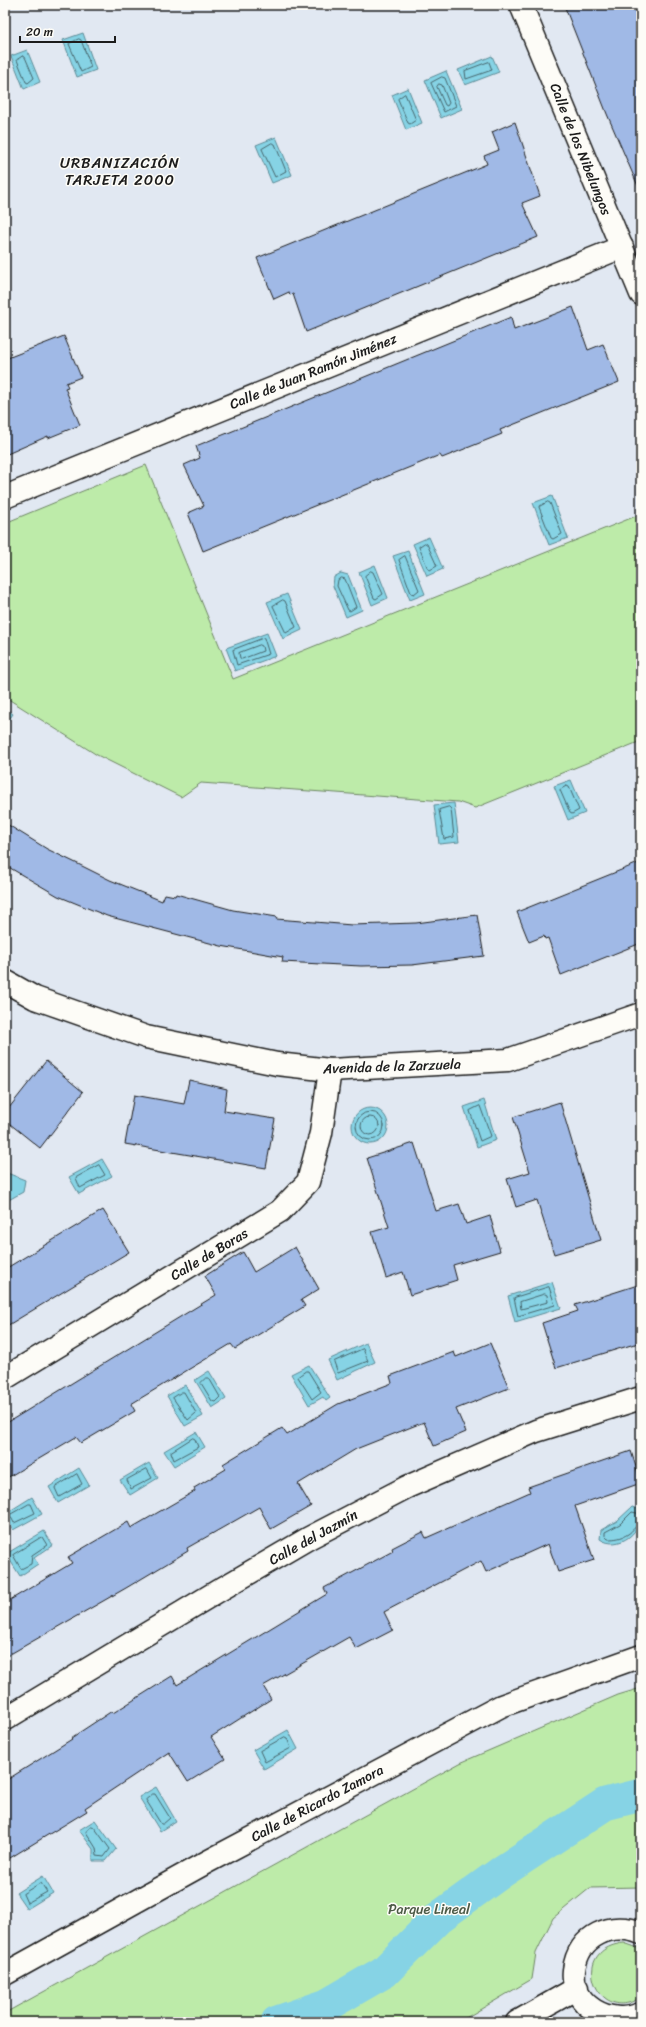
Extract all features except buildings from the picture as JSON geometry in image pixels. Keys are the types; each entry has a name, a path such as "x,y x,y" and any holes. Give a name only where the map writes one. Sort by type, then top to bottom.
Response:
{"street":[{"name":"Calle de los Nibelungos","path":"521,5 641,294"},
{"name":"Calle de Juan Ramón Jiménez","path":"5,497 622,247"},
{"name":"Avenida de la Zarzuela","path":"5,981 35,998 146,1037 277,1064 330,1070 508,1060 641,1014"},
{"name":"Calle de Boras","path":"5,1378 280,1211 308,1182 321,1133 330,1070"},
{"name":"Calle del Jazmín","path":"5,1720 218,1591 309,1538 406,1487 536,1432 641,1398"},
{"name":"Calle de Ricardo Zamora","path":"5,1974 206,1862 501,1706 641,1656"},
{"path":"634,2019 614,2020 598,2015 585,2004 577,1988 574,1970 580,1951 592,1937 610,1928 629,1928 641,1932"},
{"path":"517,2022 577,1988"}],"green space":[{"path":"146,465 233,679 641,514 641,741 475,808 458,802 201,783 181,797 97,755 5,697 5,523"},
{"name":"Parque Lineal","path":"641,1688 641,1887 590,1888 553,1918 536,1953 532,1979 459,2022 5,2022 5,2013 460,1763 618,1695"},
{"path":"624,1943 641,1949 641,1997 626,2004 612,2002 601,1995 595,1984 593,1971 596,1958 606,1948"}],"water":[{"path":"83,33 96,70 77,77 63,40"},
{"path":"27,50 40,82 24,89 11,56"},
{"path":"492,56 499,72 465,85 458,70"},
{"path":"446,71 462,109 441,118 425,80"},
{"path":"408,88 422,123 406,130 392,95"},
{"path":"276,137 292,175 272,183 256,145"},
{"path":"552,496 568,538 549,545 533,503"},
{"path":"429,537 443,569 427,576 413,544"},
{"path":"408,551 425,594 410,600 393,556"},
{"path":"375,565 388,598 372,605 359,572"},
{"path":"341,573 348,575 362,610 346,617 333,586 334,577"},
{"path":"287,594 302,630 283,639 267,602"},
{"path":"267,633 276,656 235,671 226,648"},
{"path":"5,708 13,714 5,725"},
{"path":"571,780 585,813 568,820 554,786"},
{"path":"454,803 459,842 439,844 434,805"},
{"path":"484,1100 496,1140 477,1147 464,1107"},
{"path":"374,1108 383,1113 387,1119 387,1133 383,1139 374,1144 366,1144 357,1139 353,1133 352,1122 357,1113 363,1109"},
{"path":"102,1159 112,1176 79,1194 69,1177"},
{"path":"7,1173 25,1180 23,1192 5,1202 5,1174"},
{"path":"552,1282 561,1308 515,1322 508,1296"},
{"path":"366,1343 375,1362 337,1380 328,1360"},
{"path":"309,1365 330,1398 326,1401 323,1397 309,1405 291,1374"},
{"path":"209,1371 226,1399 212,1408 195,1380"},
{"path":"185,1385 203,1416 185,1426 167,1396"},
{"path":"196,1432 205,1447 174,1466 164,1451"},
{"path":"149,1463 158,1478 130,1495 120,1480"},
{"path":"79,1468 89,1485 58,1503 49,1487"},
{"path":"32,1497 42,1514 13,1530 5,1514"},
{"path":"632,1507 639,1509 640,1517 638,1525 629,1537 615,1543 600,1539 601,1530 617,1521"},
{"path":"44,1531 53,1545 34,1558 38,1564 20,1576 6,1554"},
{"path":"288,1730 298,1749 264,1769 253,1750"},
{"path":"156,1787 176,1821 160,1831 139,1797"},
{"path":"95,1820 116,1849 106,1861 93,1861 93,1849 79,1830"},
{"path":"43,1876 53,1893 27,1909 16,1893"}],"waterway":[{"path":"277,2022 327,2005 384,1972 438,1918 503,1871 605,1804 641,1795"}],"district":[{"name":"URBANIZACIÓN TARJETA 2000","path":"120,172"}]}
